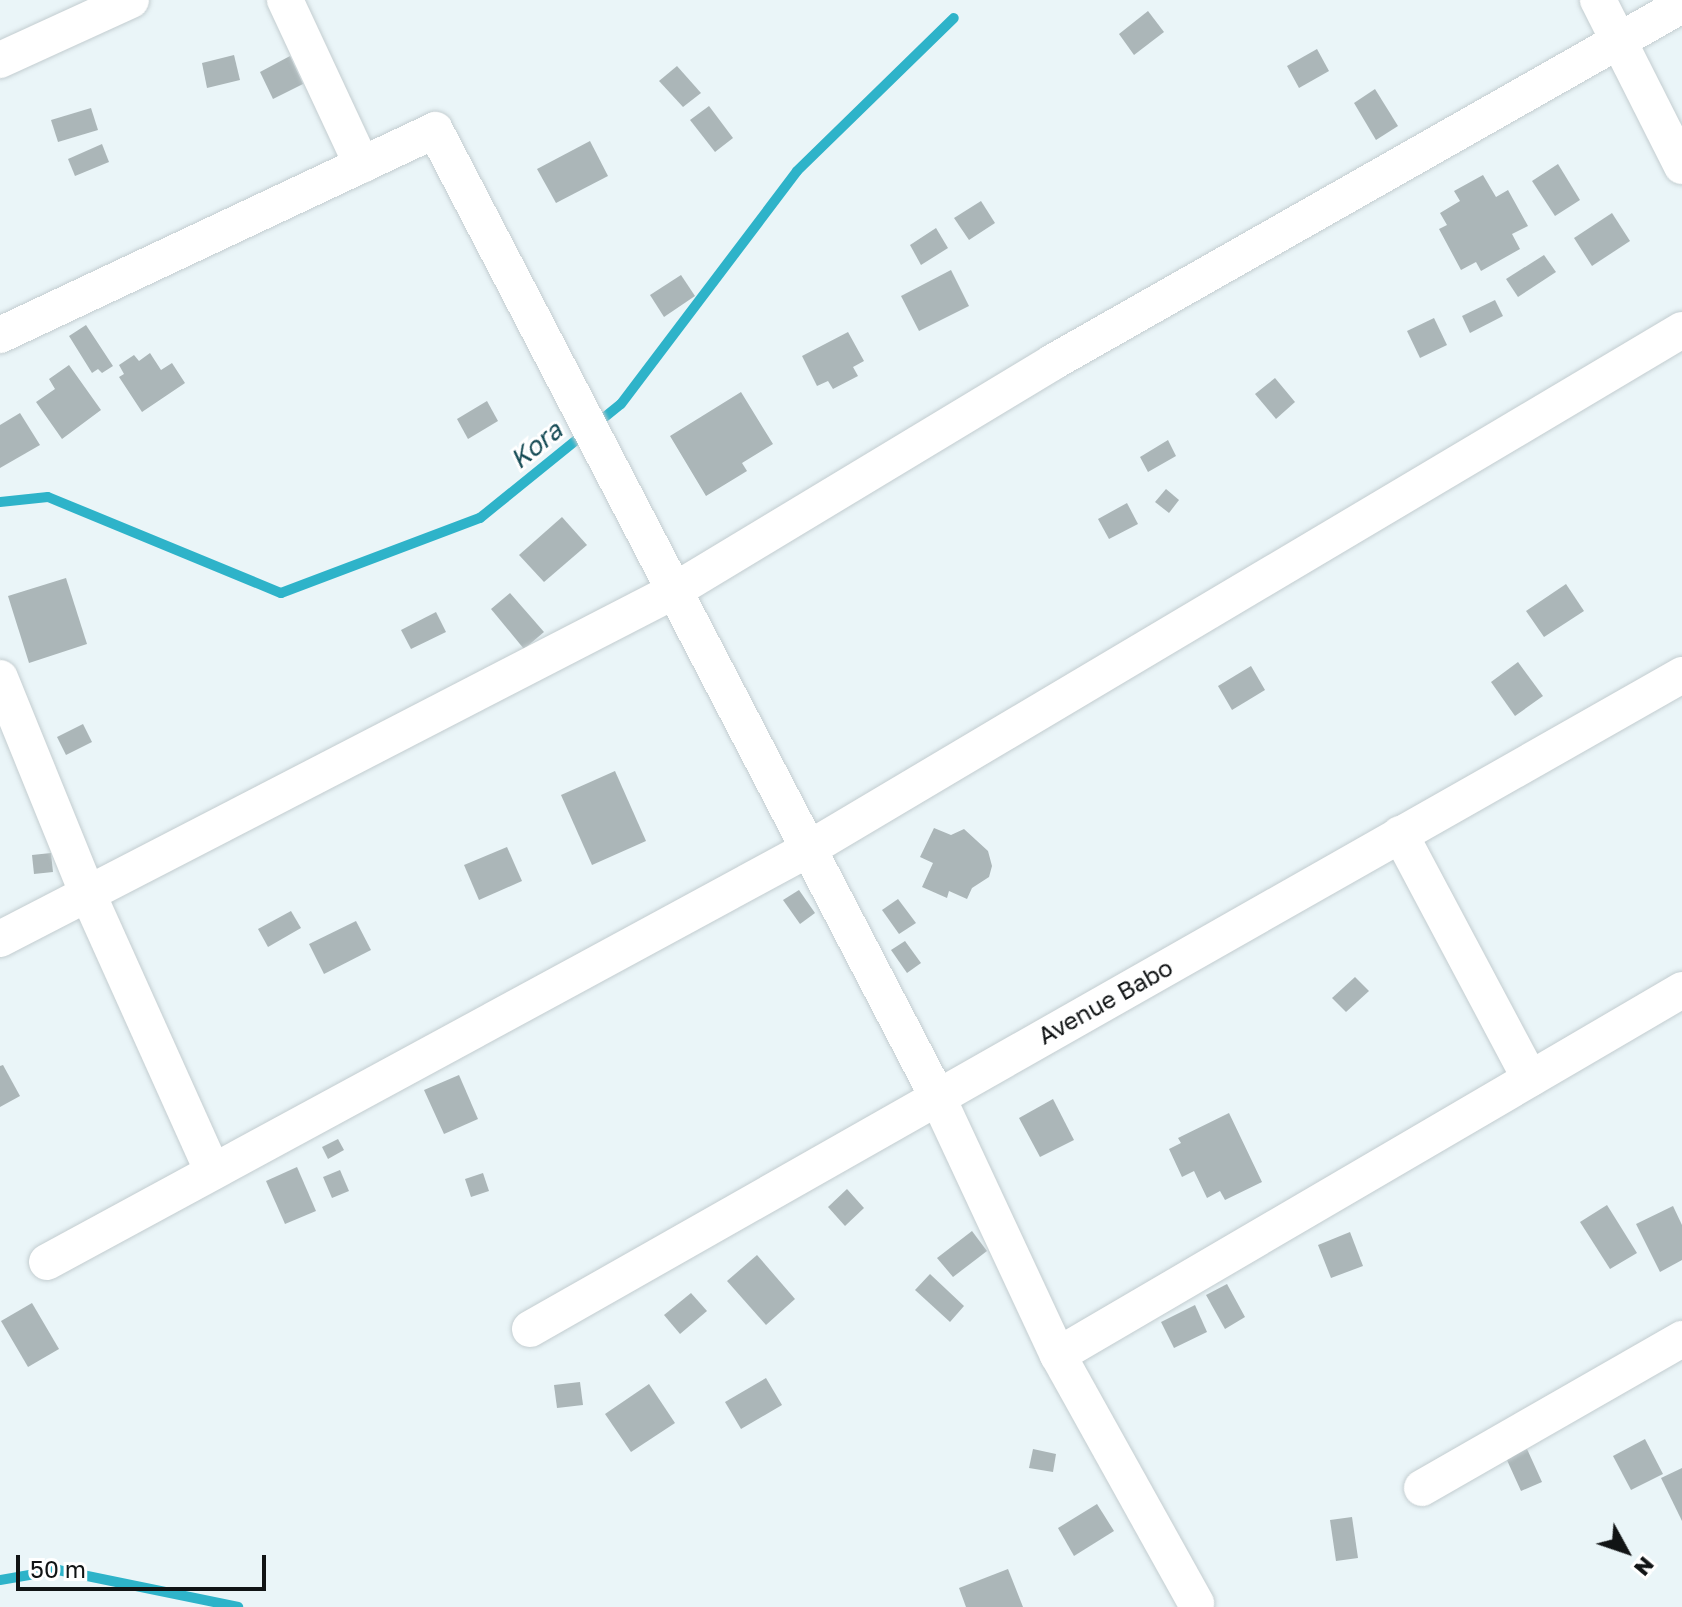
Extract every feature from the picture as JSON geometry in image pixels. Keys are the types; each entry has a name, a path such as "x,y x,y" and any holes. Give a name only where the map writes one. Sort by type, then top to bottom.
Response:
{"street":[{"path":"0,60 131,0"},
{"path":"285,0 362,165"},
{"path":"1598,0 1682,166"},
{"path":"0,939 672,592 1053,362 1682,5"},
{"path":"0,335 435,130 805,851 937,1096 1058,1355 1196,1603"},
{"path":"47,1262 805,851 1682,330"},
{"name":"Avenue Babo","path":"530,1329 1682,675"},
{"path":"0,678 87,892 212,1170"},
{"path":"1400,834 1530,1079"},
{"path":"1058,1355 1682,990"},
{"path":"1422,1488 1682,1339"}],"building":[{"path":"1148,11 1164,32 1134,55 1119,34"},
{"path":"1317,49 1329,71 1299,88 1287,66"},
{"path":"234,55 240,80 207,88 202,63"},
{"path":"290,56 303,84 273,99 260,72"},
{"path":"677,66 701,93 683,107 659,81"},
{"path":"1375,89 1398,126 1376,140 1354,103"},
{"path":"709,106 733,138 715,152 690,120"},
{"path":"91,108 98,130 58,142 51,120"},
{"path":"590,141 608,176 556,203 537,169"},
{"path":"102,144 109,162 75,176 68,159"},
{"path":"1558,164 1580,200 1555,216 1532,181"},
{"path":"1483,175 1496,197 1508,190 1528,226 1512,234 1520,249 1481,271 1476,262 1461,270 1439,229 1447,225 1440,213 1460,201 1454,191"},
{"path":"981,201 995,223 969,240 954,218"},
{"path":"1612,213 1630,241 1592,266 1574,238"},
{"path":"936,228 948,248 921,265 910,245"},
{"path":"1544,255 1556,272 1518,297 1506,279"},
{"path":"951,270 969,306 919,331 901,296"},
{"path":"681,275 695,296 664,317 650,295"},
{"path":"1495,300 1503,316 1470,333 1462,316"},
{"path":"1434,318 1447,345 1420,358 1407,331"},
{"path":"86,325 113,366 102,373 98,369 92,373 69,336"},
{"path":"848,332 864,361 853,367 858,376 833,389 828,381 817,386 802,356"},
{"path":"150,353 161,370 172,363 185,383 142,412 119,377 124,374 119,365 134,355 139,361"},
{"path":"69,365 101,410 62,439 36,402 55,389 49,379"},
{"path":"1275,378 1295,402 1276,419 1255,394"},
{"path":"741,392 773,444 742,463 747,471 706,496 670,436"},
{"path":"487,401 498,421 468,439 457,419"},
{"path":"20,413 40,445 0,468 0,425"},
{"path":"1168,440 1176,456 1148,472 1140,457"},
{"path":"1166,489 1179,500 1169,513 1155,502"},
{"path":"1127,503 1138,524 1109,539 1098,519"},
{"path":"562,517 587,545 544,582 519,555"},
{"path":"66,578 87,644 29,663 8,596"},
{"path":"1566,584 1584,611 1544,637 1526,611"},
{"path":"510,593 544,632 524,649 491,609"},
{"path":"436,612 446,632 411,649 401,630"},
{"path":"1518,662 1543,696 1515,716 1491,682"},
{"path":"1251,666 1265,690 1232,710 1218,686"},
{"path":"83,724 92,742 66,755 57,737"},
{"path":"615,771 646,841 592,865 561,795"},
{"path":"934,828 951,835 964,829 988,851 992,866 989,877 972,888 967,899 949,891 947,898 922,887 933,863 920,857"},
{"path":"507,847 522,881 479,900 464,865"},
{"path":"51,853 53,872 34,874 32,855"},
{"path":"799,890 815,913 800,924 783,900"},
{"path":"898,899 916,923 899,934 882,910"},
{"path":"291,911 301,928 268,947 258,929"},
{"path":"356,921 371,950 324,974 309,944"},
{"path":"905,941 921,963 907,973 891,950"},
{"path":"1355,977 1369,991 1346,1012 1332,998"},
{"path":"3,1065 20,1096 0,1107 0,1066"},
{"path":"459,1075 478,1119 444,1134 424,1090"},
{"path":"1053,1099 1074,1140 1040,1157 1019,1118"},
{"path":"1229,1113 1262,1182 1225,1200 1220,1191 1207,1198 1194,1171 1182,1177 1169,1149 1181,1143 1178,1138"},
{"path":"338,1139 344,1150 328,1159 322,1147"},
{"path":"297,1167 316,1211 285,1224 266,1181"},
{"path":"340,1170 349,1191 332,1198 323,1177"},
{"path":"483,1173 489,1191 471,1197 465,1179"},
{"path":"847,1189 864,1208 845,1226 828,1207"},
{"path":"1607,1205 1637,1253 1610,1269 1580,1222"},
{"path":"1673,1206 1682,1225 1682,1260 1660,1272 1636,1224"},
{"path":"972,1231 987,1251 953,1277 937,1258"},
{"path":"1350,1232 1363,1266 1331,1278 1318,1245"},
{"path":"757,1255 795,1299 766,1325 727,1281"},
{"path":"930,1274 964,1306 950,1322 915,1290"},
{"path":"1227,1284 1245,1317 1225,1329 1206,1295"},
{"path":"691,1293 707,1311 680,1334 664,1315"},
{"path":"32,1303 59,1349 28,1367 1,1321"},
{"path":"1195,1305 1207,1332 1174,1348 1161,1322"},
{"path":"766,1378 782,1405 741,1429 725,1402"},
{"path":"580,1382 583,1405 557,1408 554,1385"},
{"path":"649,1384 675,1423 631,1452 605,1414"},
{"path":"1645,1439 1663,1474 1631,1490 1613,1456"},
{"path":"1033,1449 1056,1454 1053,1472 1029,1468"},
{"path":"1527,1449 1542,1482 1521,1491 1506,1458"},
{"path":"1682,1468 1682,1521 1661,1478"},
{"path":"1097,1504 1114,1531 1074,1556 1058,1528"},
{"path":"1352,1517 1358,1558 1336,1561 1330,1520"},
{"path":"1008,1569 1023,1607 966,1607 959,1588"}],"waterway":[{"name":"Kora","path":"0,502 48,497 281,593 480,518 621,404 797,171 954,18"},
{"path":"0,1580 58,1570 238,1607"}]}
